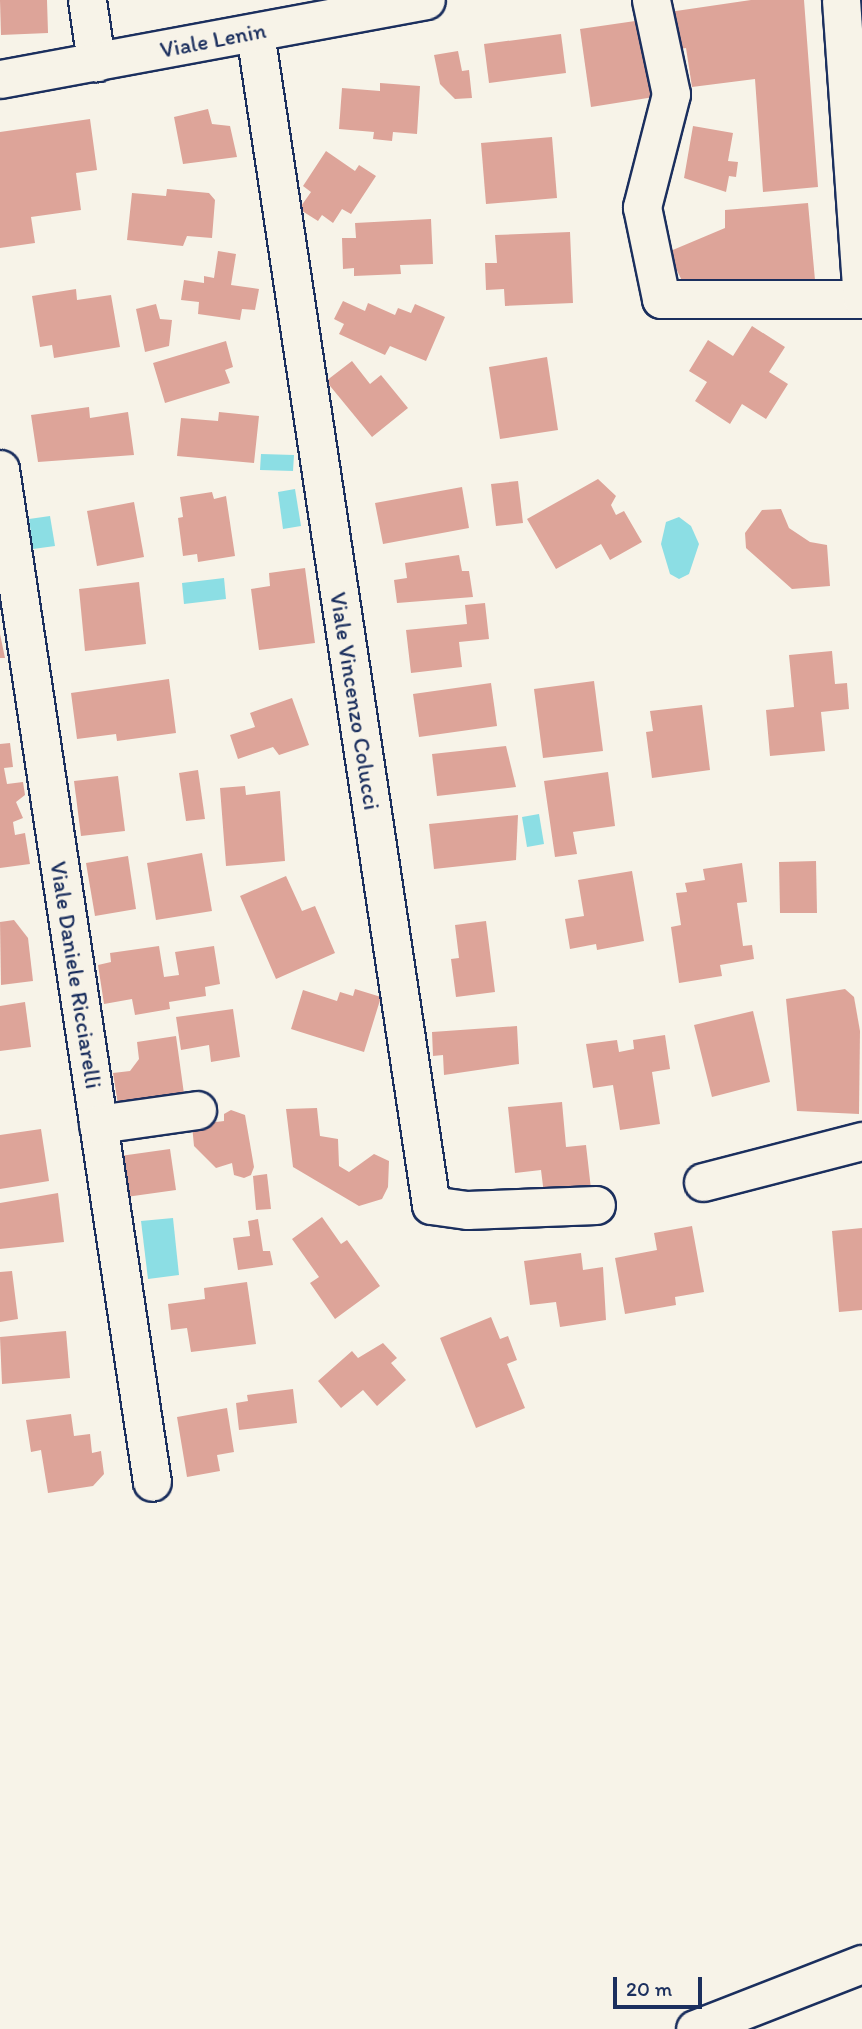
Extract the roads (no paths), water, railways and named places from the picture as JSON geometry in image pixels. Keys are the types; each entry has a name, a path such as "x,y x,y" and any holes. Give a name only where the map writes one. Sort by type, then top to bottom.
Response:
{"street":[{"path":"87,0 96,62"},
{"name":"Viale Lenin","path":"0,79 426,0"},
{"path":"651,0 671,94 642,207 661,299 862,298 841,0"},
{"name":"Viale Vincenzo Colucci","path":"255,33 431,1205 467,1210 596,1205"},
{"name":"Viale Daniele Ricciarelli","path":"0,469 152,1482"},
{"path":"98,1124 197,1110"},
{"path":"703,1182 862,1141"},
{"path":"695,2029 862,1964"}],"water":[{"path":"261,454 294,455 293,471 260,470"},
{"path":"295,489 301,526 283,529 278,492"},
{"path":"50,516 55,546 33,549 29,519"},
{"path":"679,517 691,526 699,544 689,574 679,579 670,574 661,544 666,522"},
{"path":"224,578 226,599 184,604 182,583"},
{"path":"539,814 544,844 527,847 522,817"},
{"path":"173,1218 179,1275 148,1279 141,1221"}]}
